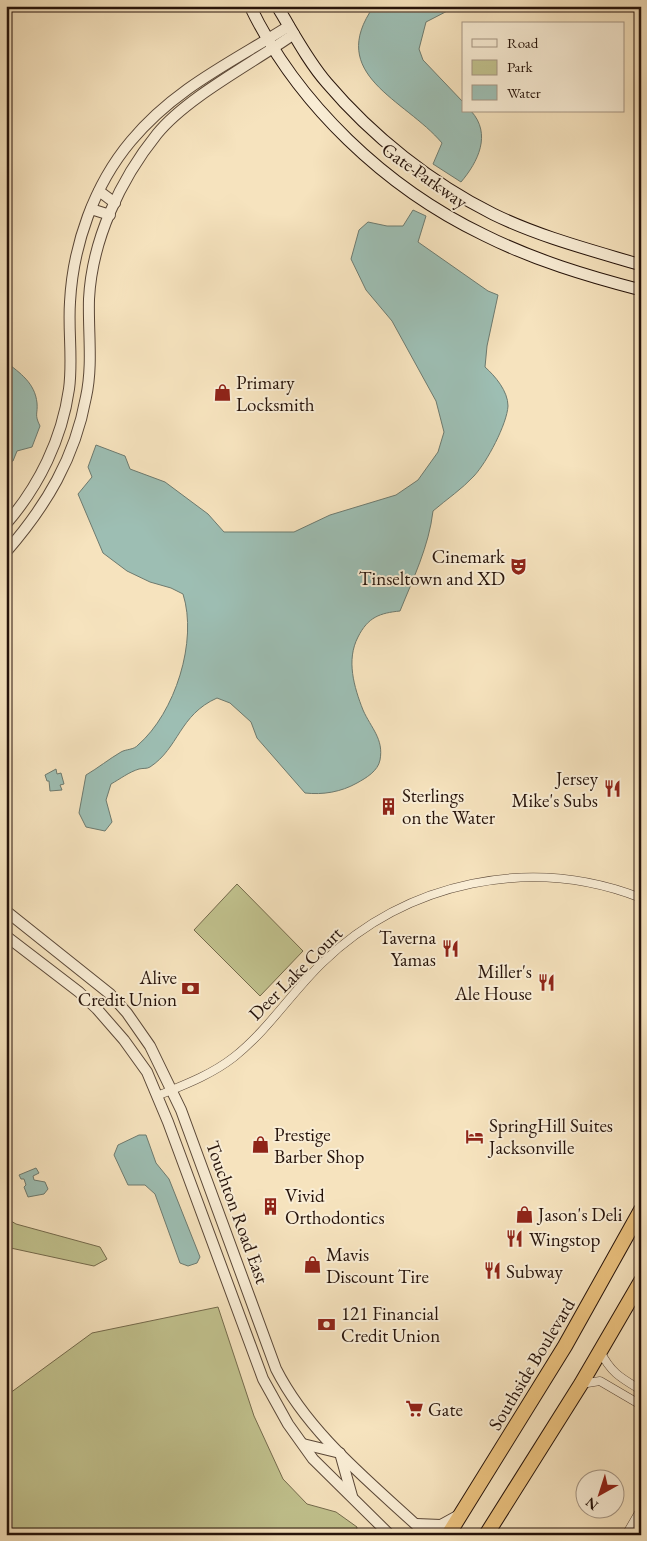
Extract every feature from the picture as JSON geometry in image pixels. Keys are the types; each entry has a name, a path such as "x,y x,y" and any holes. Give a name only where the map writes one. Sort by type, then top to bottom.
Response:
{"highway":[{"name":"Southside Boulevard","path":"448,1535 565,1346 641,1210"},
{"path":"486,1535 581,1384 641,1281"}],"main road":[{"name":"Gate Parkway","path":"250,6 269,45 319,109 370,160 399,183 444,214 484,236 550,264 641,290"},
{"name":"Gate Parkway","path":"277,6 326,83 389,144 444,186 494,214 526,228 641,265"}],"street":[{"path":"6,552 39,512 66,466 83,411 90,377 89,298 92,270 115,203 140,159 170,120 291,30"},
{"path":"6,524 31,492 52,453 66,403 71,358 69,323 72,282 79,246 99,191 122,154 160,109 190,86 269,45"},
{"path":"99,191 115,203"},
{"path":"91,209 110,214"},
{"path":"71,358 90,356"},
{"name":"Deer Lake Court","path":"157,1096 205,1075 235,1056 340,947 373,922 418,899 468,884 493,879 539,877 585,882 641,898"},
{"name":"Touchton Road East","path":"6,911 96,981 115,1000 150,1046 173,1090 276,1369 288,1393 311,1423 340,1453 427,1535"},
{"name":"Touchton Road East","path":"6,936 79,992 110,1022 138,1058 157,1096 263,1378 277,1407 301,1444 390,1535"},
{"path":"224,1275 240,1269"},
{"path":"600,1351 607,1366 616,1375 641,1390"},
{"path":"581,1384 600,1381 641,1405"},
{"path":"301,1444 340,1453 353,1499"},
{"path":"626,1535 641,1509"},
{"path":"416,1524 441,1525 462,1513"}],"green space":[{"path":"237,884 303,951 260,996 194,930"},
{"path":"6,1218 16,1224 100,1247 107,1259 94,1266 6,1247"},
{"path":"218,1307 254,1416 283,1479 307,1504 336,1512 357,1527 356,1535 6,1535 6,1396 92,1333"}],"water":[{"path":"374,6 457,6 426,22 419,49 423,60 462,101 462,112 472,112 481,129 482,138 477,157 461,182 433,164 442,143 426,127 391,99 364,68 359,50 361,30"},
{"path":"413,210 426,216 418,242 488,291 498,295 487,346 485,367 497,379 503,389 508,406 500,432 479,470 433,511 424,550 400,611 375,617 362,630 354,646 352,664 354,683 363,710 376,734 380,746 379,764 368,776 345,789 318,794 305,793 257,738 251,722 230,703 217,698 204,705 195,713 167,751 149,768 135,770 111,784 106,800 112,822 105,831 86,827 79,813 86,775 121,752 136,747 163,715 180,675 188,633 187,613 183,594 127,571 103,553 78,494 92,477 88,467 96,445 125,456 130,469 165,482 208,514 224,532 294,532 330,515 396,495 418,480 438,452 444,432 436,401 392,321 366,290 351,259 359,230 368,222 387,226 403,226"},
{"path":"6,362 30,384 36,396 37,419 40,426 32,447 17,451 13,461 6,463"},
{"path":"56,769 57,774 61,773 64,784 60,785 62,790 50,791 49,781 47,781 45,775"},
{"path":"139,1135 146,1135 156,1163 169,1179 200,1257 197,1263 188,1266 180,1263 155,1194 145,1185 128,1185 114,1155 118,1145"},
{"path":"36,1168 39,1173 33,1176 34,1180 45,1182 48,1189 44,1194 28,1197 24,1187 26,1185 24,1179 21,1179 19,1175"}],"place":[{"name":"Primary Locksmith","path":"222,393"},
{"name":"Cinemark Tinseltown and XD","path":"519,567"},
{"name":"Jersey Mike's Subs","path":"612,789"},
{"name":"Sterlings on the Water","path":"388,806"},
{"name":"Taverna Yamas","path":"450,948"},
{"name":"Miller's Ale House","path":"546,982"},
{"name":"Alive Credit Union","path":"191,988"},
{"name":"SpringHill Suites Jacksonville","path":"475,1136"},
{"name":"Prestige Barber Shop","path":"260,1145"},
{"name":"Vivid Orthodontics","path":"271,1206"},
{"name":"Jason's Deli","path":"524,1214"},
{"name":"Wingstop","path":"515,1239"},
{"name":"Mavis Discount Tire","path":"312,1265"},
{"name":"Subway","path":"492,1271"},
{"name":"121 Financial Credit Union","path":"327,1324"},
{"name":"Gate","path":"414,1409"}]}
